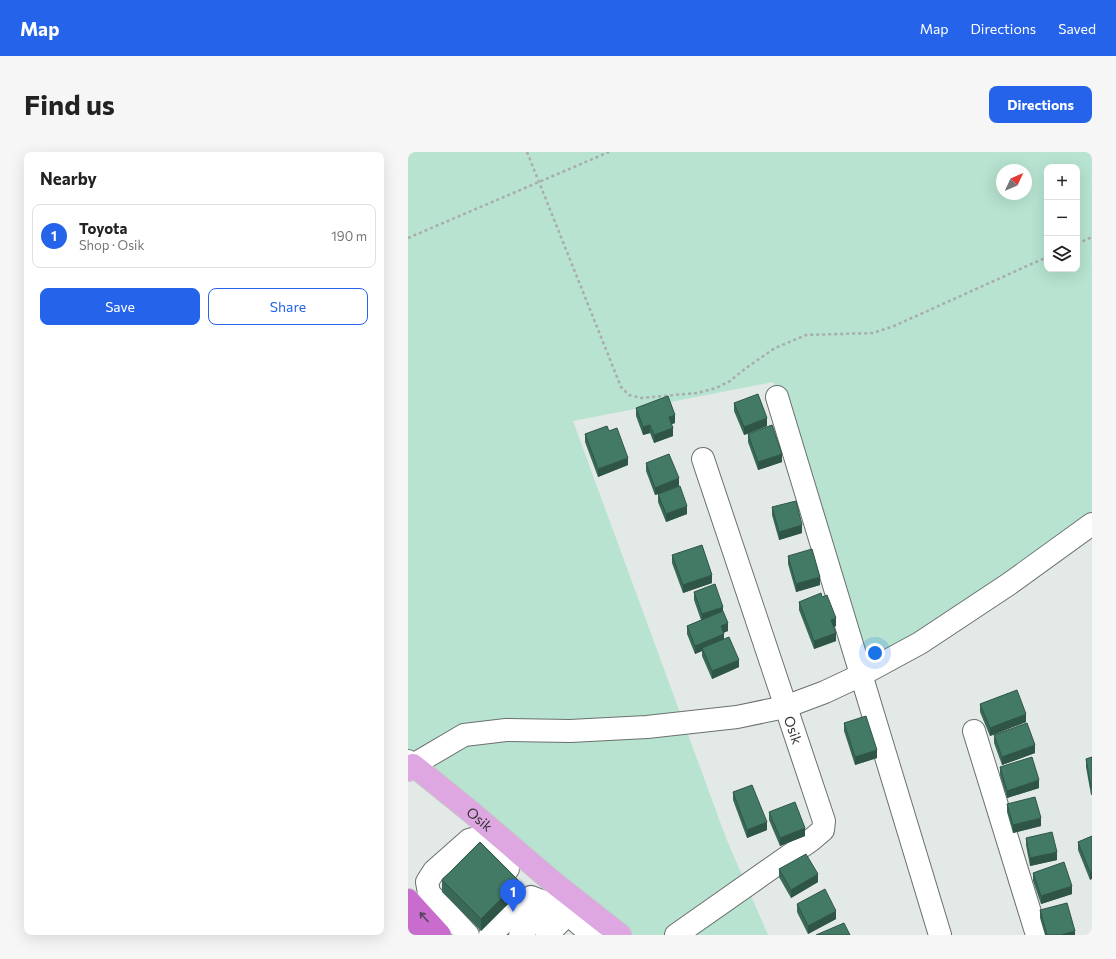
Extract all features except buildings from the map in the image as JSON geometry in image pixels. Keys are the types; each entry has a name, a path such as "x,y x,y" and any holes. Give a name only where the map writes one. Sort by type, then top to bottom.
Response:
{"highway":[{"path":"408,900 440,935"},
{"path":"408,928 414,935"}],"main road":[{"name":"Osik","path":"410,765 471,812 554,883 565,906 620,935"}],"street":[{"path":"777,397 940,935"},
{"name":"Osik","path":"676,935 810,841 823,830 824,821 703,459"},
{"path":"410,765 464,735 506,730 570,731 646,727 737,717 785,707 825,692 861,675 920,643 1009,584 1092,524"},
{"path":"974,731 1037,935"},
{"path":"468,935 429,893 427,882 434,871 469,840 473,839 508,869"},
{"path":"490,935 531,898 565,906 592,935"},
{"path":"520,935 565,906"},
{"path":"547,935 565,906"}],"path":[{"path":"527,152 620,387 629,395 641,398 697,393 716,388 730,381 775,348 806,335 873,333 894,326 1044,258"},
{"path":"408,238 609,152"},
{"path":"1080,243 1092,237"}],"green space":[{"path":"408,152 1092,152 1092,517 867,673 773,382 573,421 726,838 768,935 616,935 408,761"}],"place":[{"name":"Toyota","path":"513,912"}]}
